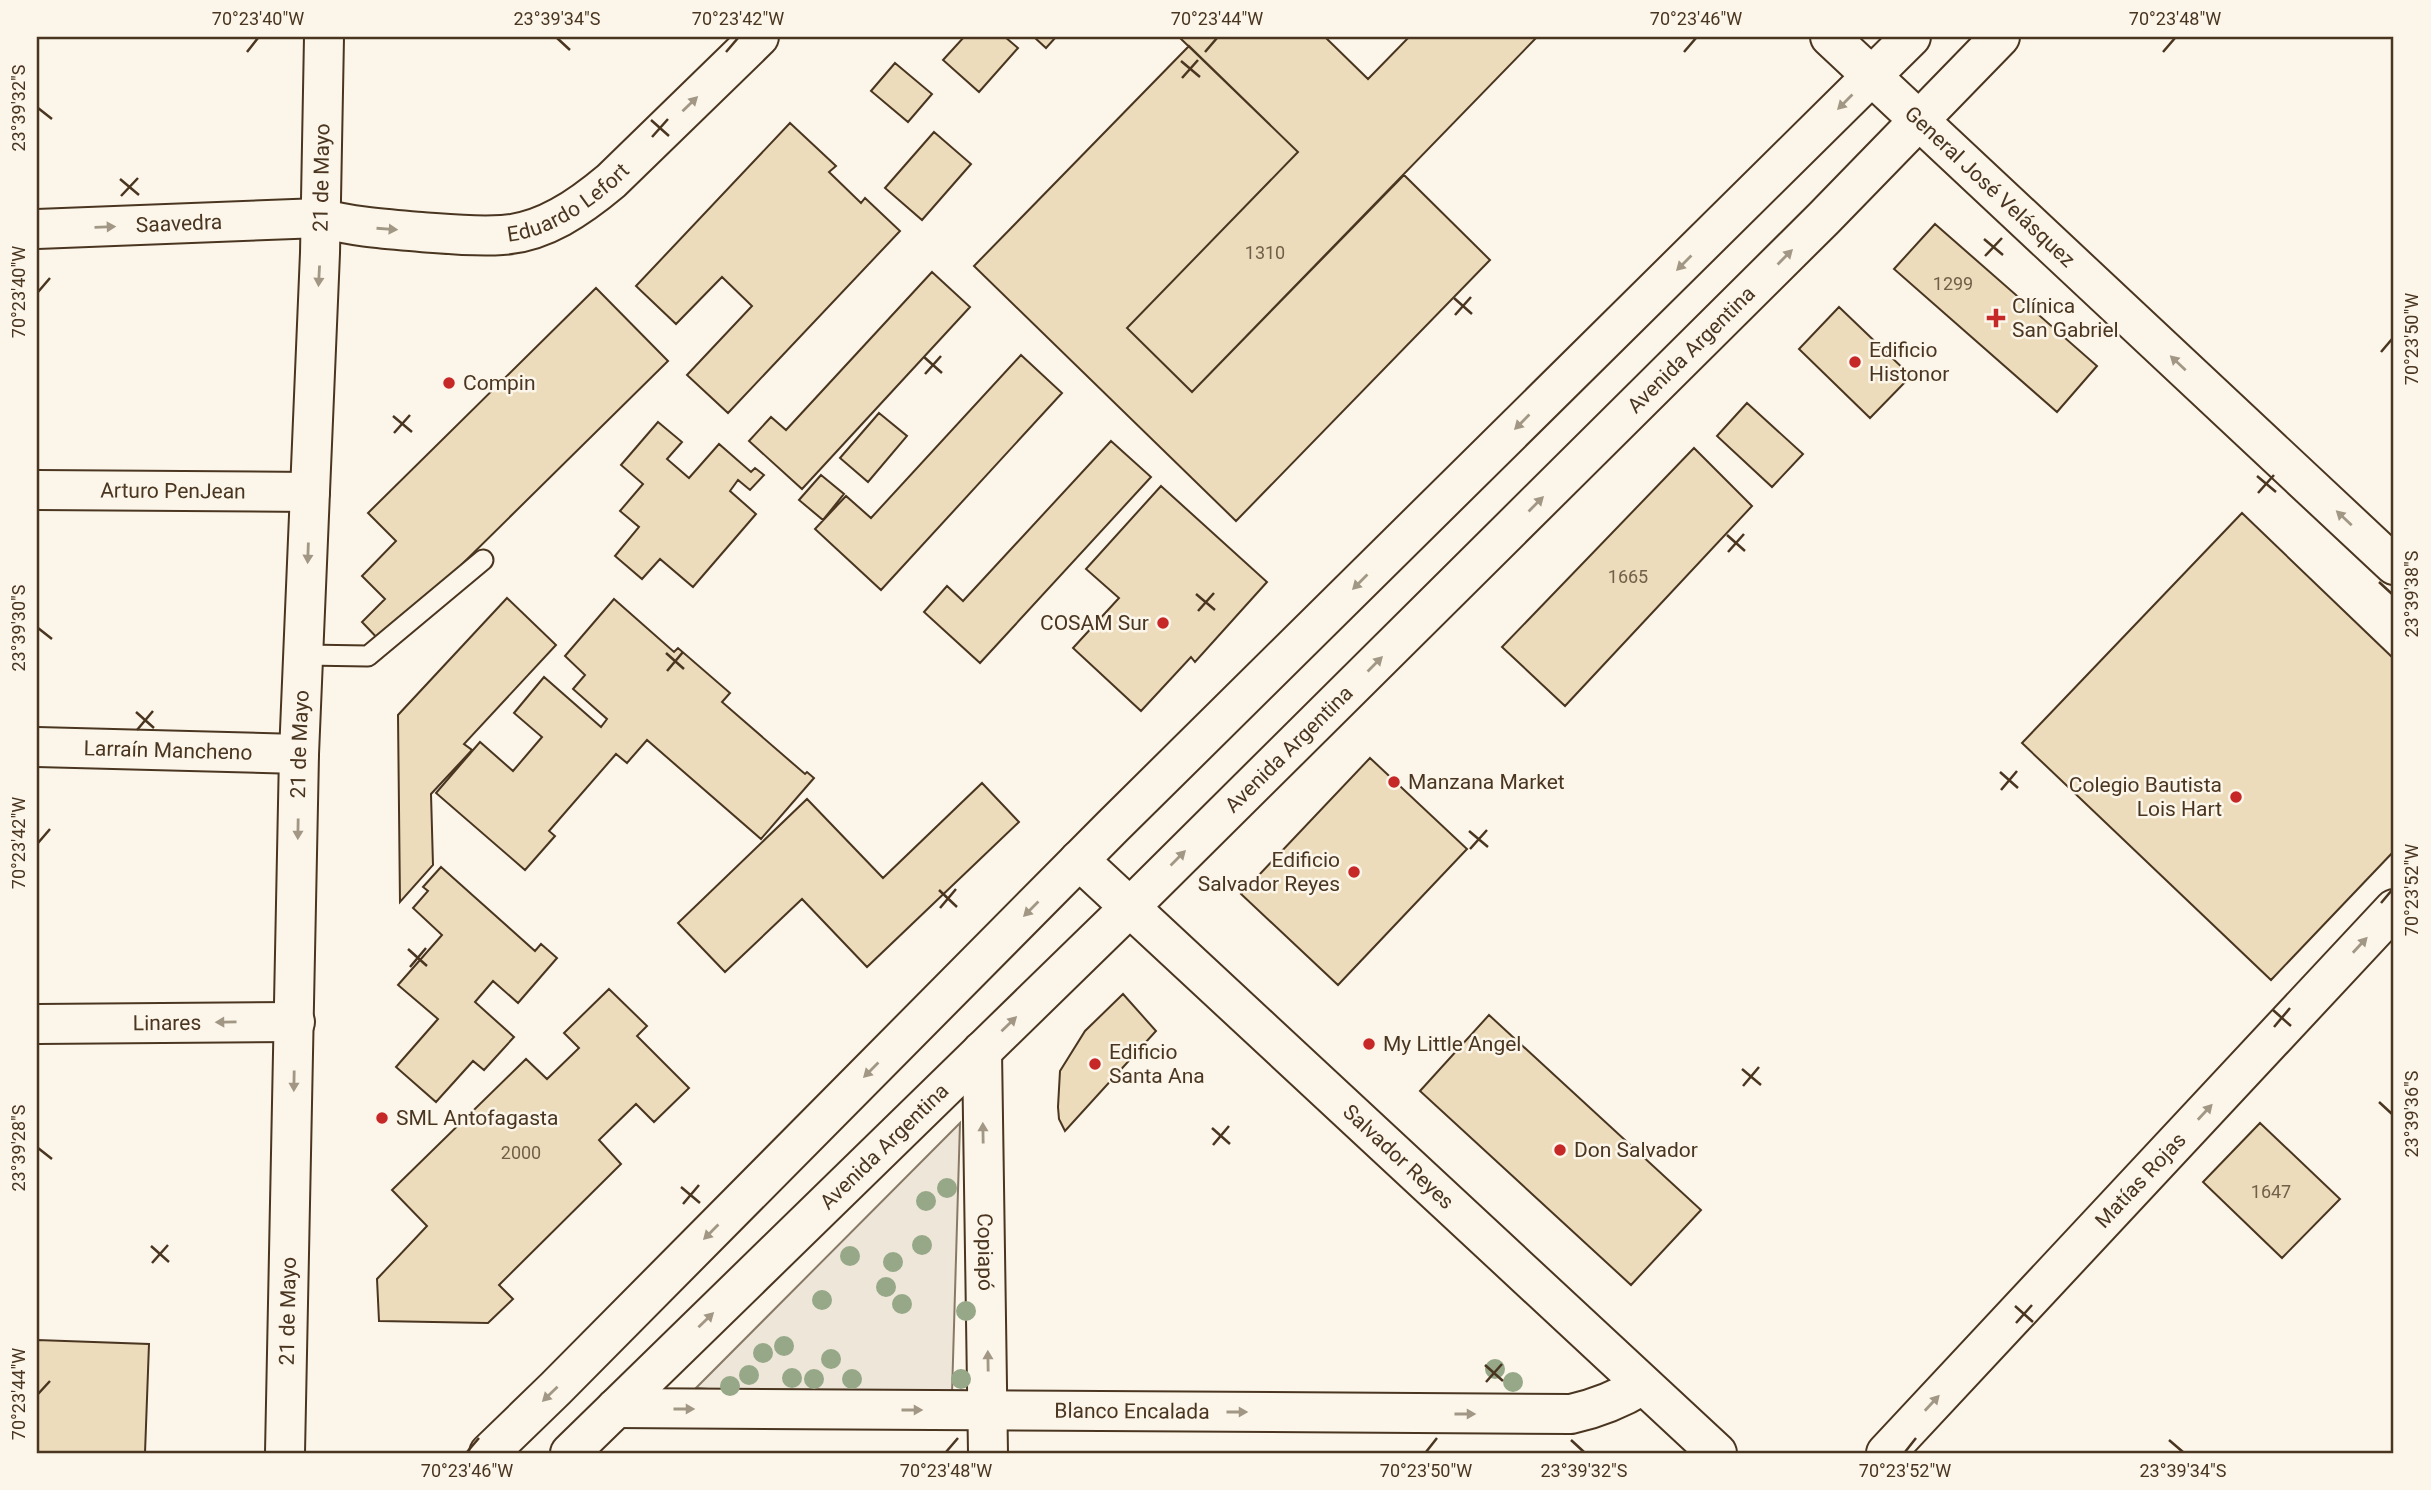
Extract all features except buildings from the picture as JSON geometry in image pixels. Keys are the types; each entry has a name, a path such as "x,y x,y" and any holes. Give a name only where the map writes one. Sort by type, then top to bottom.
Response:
{"street":[{"name":"21 de Mayo","path":"285,1453 299,754 320,254 324,37"},
{"name":"Eduardo Lefort","path":"320,218 355,227 471,235 504,235 534,228 563,216 588,201 759,37"},
{"name":"General José Velásquez","path":"1830,37 2394,565"},
{"path":"489,1453 1079,860 1911,37"},
{"name":"Avenida Argentina","path":"570,1453 1130,906 1920,121 2000,37"},
{"name":"Saavedra","path":"37,229 320,218"},
{"name":"Arturo PenJean","path":"37,489 310,492"},
{"name":"Larraín Mancheno","path":"37,747 299,754"},
{"name":"Salvador Reyes","path":"1079,860 1717,1453"},
{"name":"Matías Rojas","path":"1886,1453 2394,909"},
{"name":"Linares","path":"37,1024 295,1022"},
{"name":"Copiapó","path":"982,1051 988,1453"},
{"name":"Blanco Encalada","path":"616,1408 1571,1414 1596,1409 1643,1385"}],"lane":[{"path":"305,655 368,656 483,561"}],"shaded area":[{"path":"960,1123 952,1394 700,1399 709,1389 696,1388"}],"place":[{"name":"Clínica San Gabriel","path":"1996,318"},
{"name":"Edificio Histonor","path":"1855,362"},
{"name":"Compin","path":"449,383"},
{"name":"COSAM Sur","path":"1163,623"},
{"name":"Manzana Market","path":"1394,782"},
{"name":"Colegio Bautista Lois Hart","path":"2236,797"},
{"name":"Edificio Salvador Reyes","path":"1354,872"},
{"name":"My Little Angel","path":"1369,1044"},
{"name":"Edificio Santa Ana","path":"1095,1064"},
{"name":"SML Antofagasta","path":"382,1118"},
{"name":"Don Salvador","path":"1560,1150"}]}
